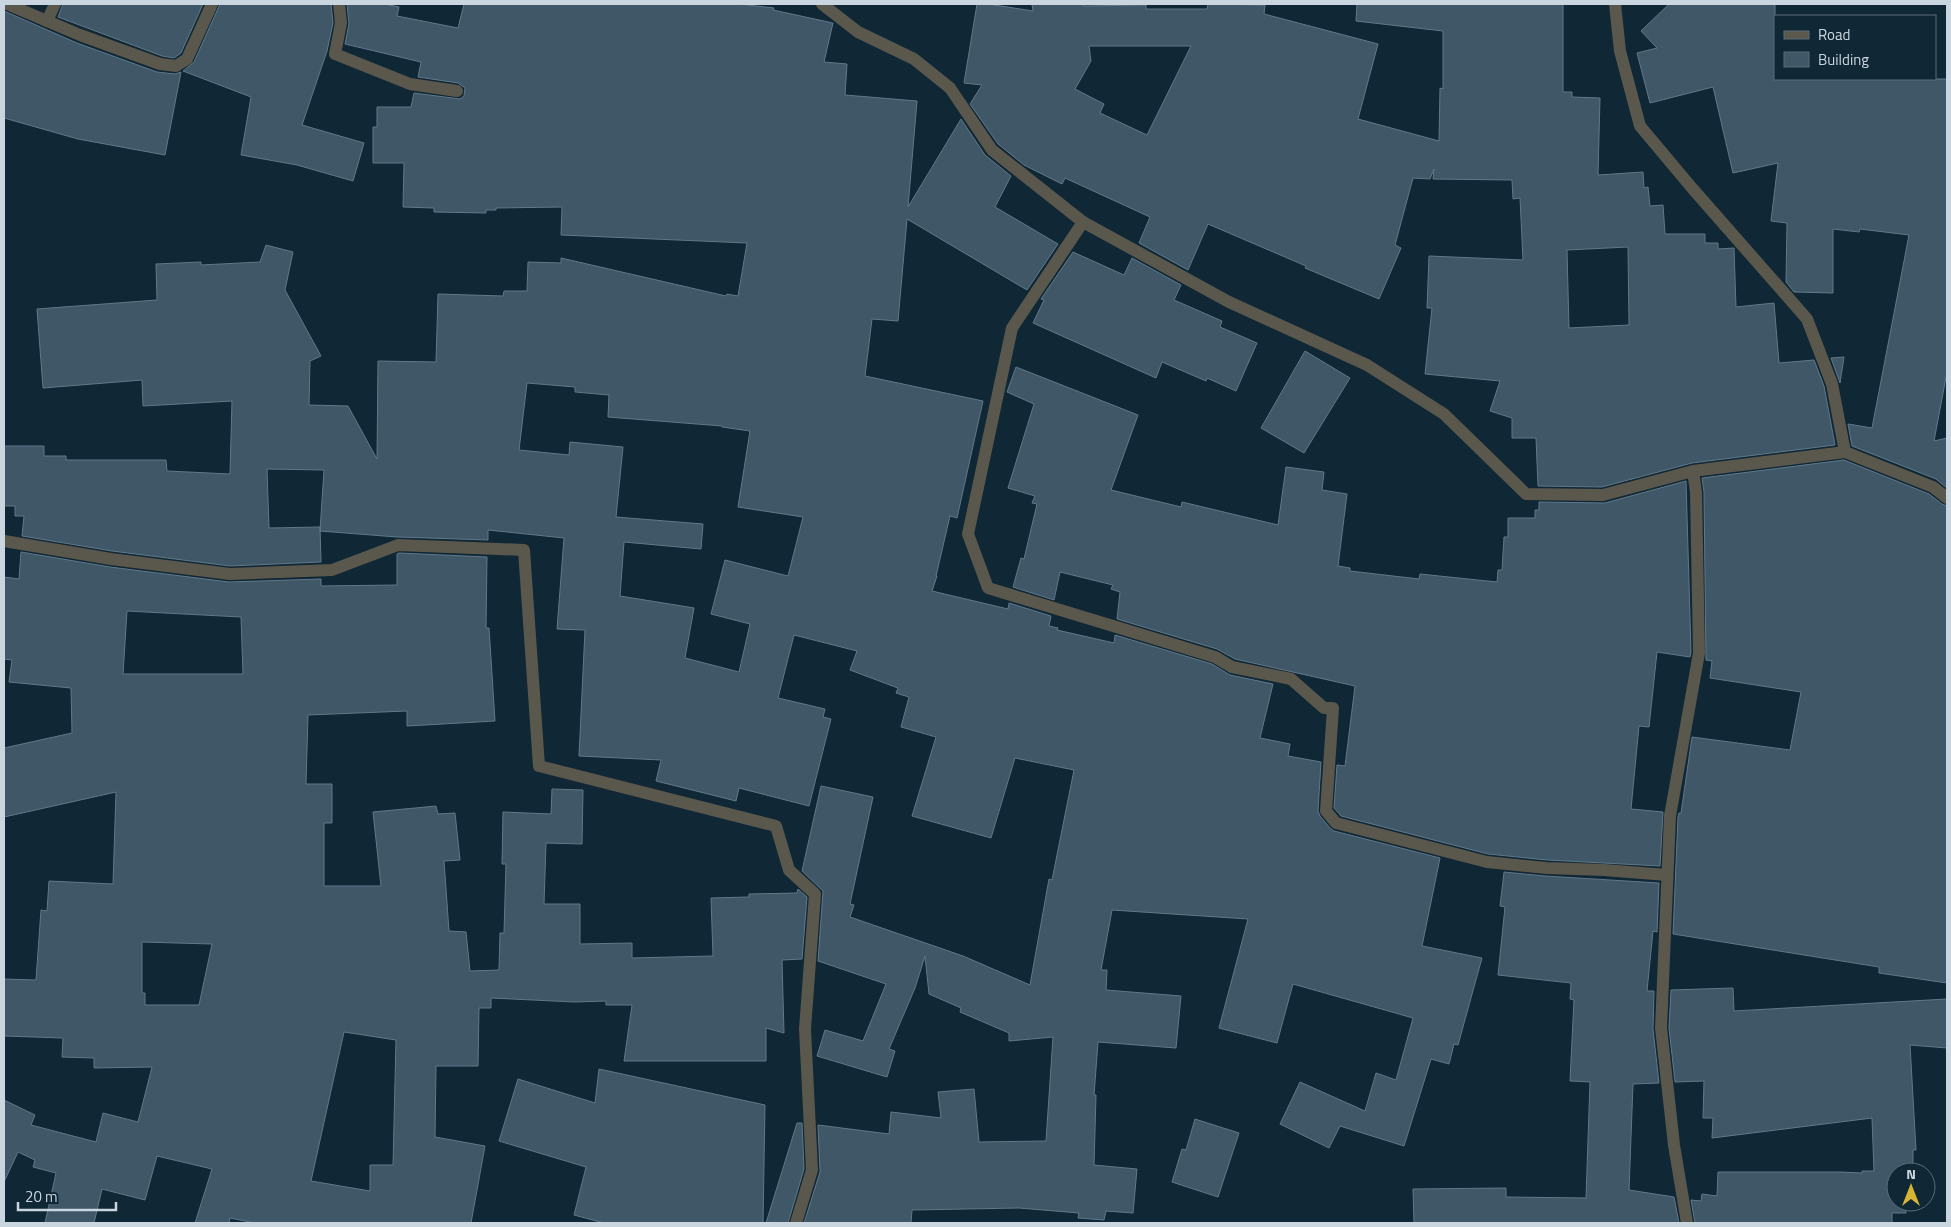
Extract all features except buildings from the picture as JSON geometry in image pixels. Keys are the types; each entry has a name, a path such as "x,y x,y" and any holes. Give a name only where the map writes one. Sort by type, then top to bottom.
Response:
{"street":[{"path":"7,4 80,35 160,64 176,66 187,59 212,4"},
{"path":"47,21 55,4"},
{"path":"339,4 341,24 335,54 410,84 457,91"},
{"path":"822,4 858,32 914,60 950,88 992,150 1084,222 1229,302 1368,365 1444,414 1526,494 1602,495 1693,470 1845,452 1933,487 1947,498"},
{"path":"1615,4 1620,51 1640,126 1698,196 1808,319 1832,384 1845,452"},
{"path":"1084,222 1012,328 968,534 988,588 1215,657 1232,667 1291,679 1324,708 1332,708 1326,811 1336,823 1487,862 1546,868 1667,875"},
{"path":"1687,1223 1674,1146 1661,1028 1670,816 1699,653 1696,492 1693,470"},
{"path":"4,541 111,559 230,574 332,570 398,545 524,550 539,766 776,826 789,870 815,894 805,1029 812,1170 796,1223"}]}
